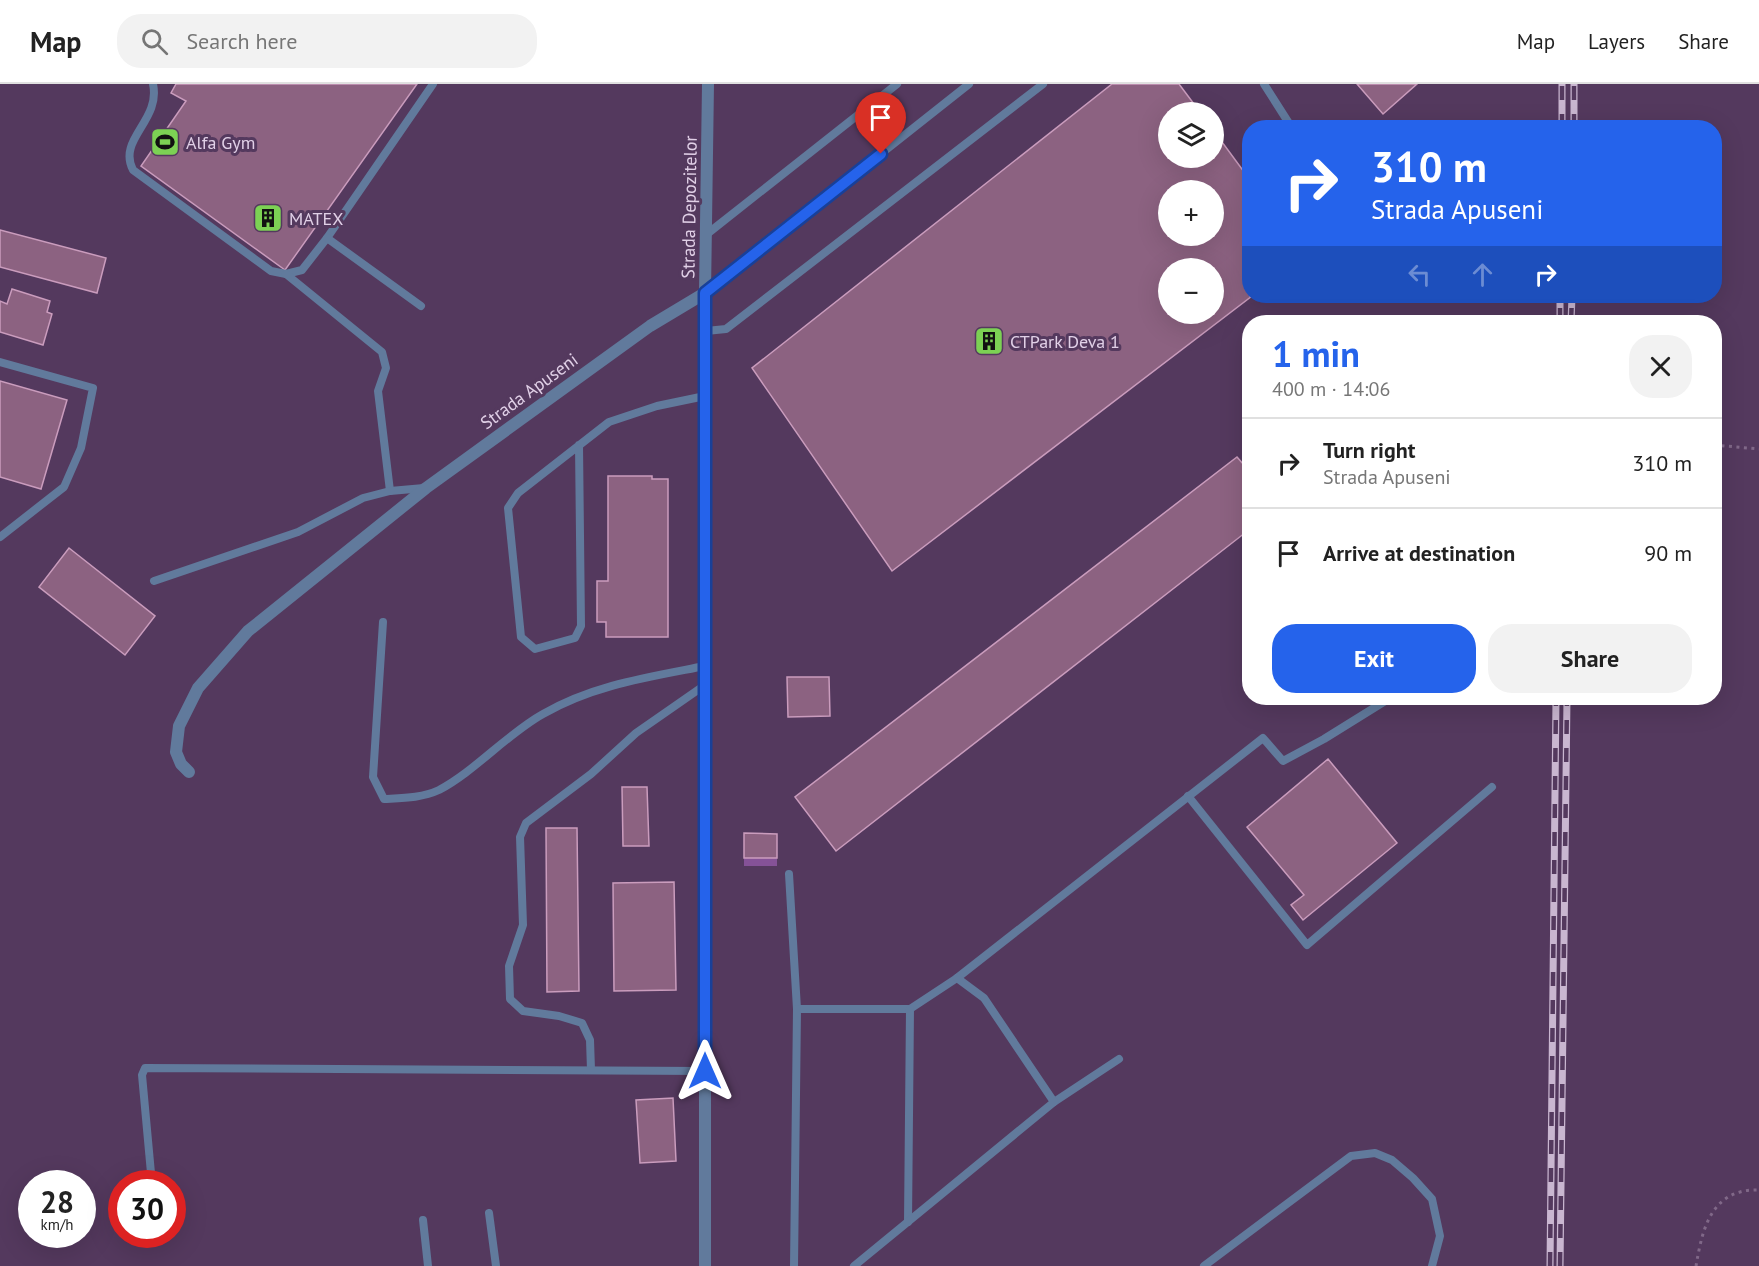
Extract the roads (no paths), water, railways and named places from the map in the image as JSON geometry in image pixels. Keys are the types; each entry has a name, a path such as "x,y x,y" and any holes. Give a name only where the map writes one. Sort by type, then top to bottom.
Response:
{"street":[{"name":"Strada Depozitelor","path":"705,1266 705,293 708,84"},
{"name":"Strada Apuseni","path":"189,772 181,764 176,752 179,726 190,702 213,669 248,631 426,488 650,326 705,293"}],"lane":[{"path":"153,84 154,105 130,148 129,159 133,170 271,271 286,274 302,270 327,238 433,84"},
{"path":"707,234 897,84"},
{"name":"Strada Apuseni","path":"705,293 969,84"},
{"path":"705,331 726,329 1043,84"},
{"path":"1264,84 1287,120"},
{"path":"327,238 421,306"},
{"path":"286,274 382,352 386,368 378,391 390,491"},
{"path":"0,362 93,388 81,448 64,487 0,537"},
{"path":"579,445 581,626 575,638 535,649 521,637 507,508 518,493 579,445 609,422 657,406 705,396"},
{"path":"154,581 298,532 363,498 390,491 426,488"},
{"path":"383,622 373,777 384,799 415,797 438,790 541,714 570,700 621,682 705,666"},
{"path":"591,1070 590,1040 582,1023 559,1016 524,1011 510,999 509,966 523,925 520,837 526,823 591,774 636,733 705,686"},
{"path":"797,1009 910,1009 957,978 1263,738 1282,761 1324,739 1379,705"},
{"path":"1188,796 1307,945 1492,787"},
{"path":"789,873 797,1009 794,1266"},
{"path":"957,978 984,998 1054,1102"},
{"path":"908,1222 910,1009"},
{"path":"854,1266 1054,1102 1119,1059"},
{"path":"151,1170 142,1075 145,1068 705,1071"},
{"path":"1204,1266 1351,1156 1375,1153 1392,1160 1432,1199 1440,1236 1432,1266"},
{"path":"489,1213 496,1266"},
{"path":"423,1220 428,1266"}],"railway":[{"path":"1562,84 1562,120"},
{"path":"1574,84 1574,120"},
{"path":"1560,303 1560,315"},
{"path":"1571,315 1572,303"},
{"path":"1550,1266 1556,705"},
{"path":"1560,1266 1567,705"}],"place":[{"name":"Alfa Gym","path":"165,142"},
{"name":"MATEX","path":"268,218"},
{"name":"CTPark Deva 1","path":"989,341"}]}
